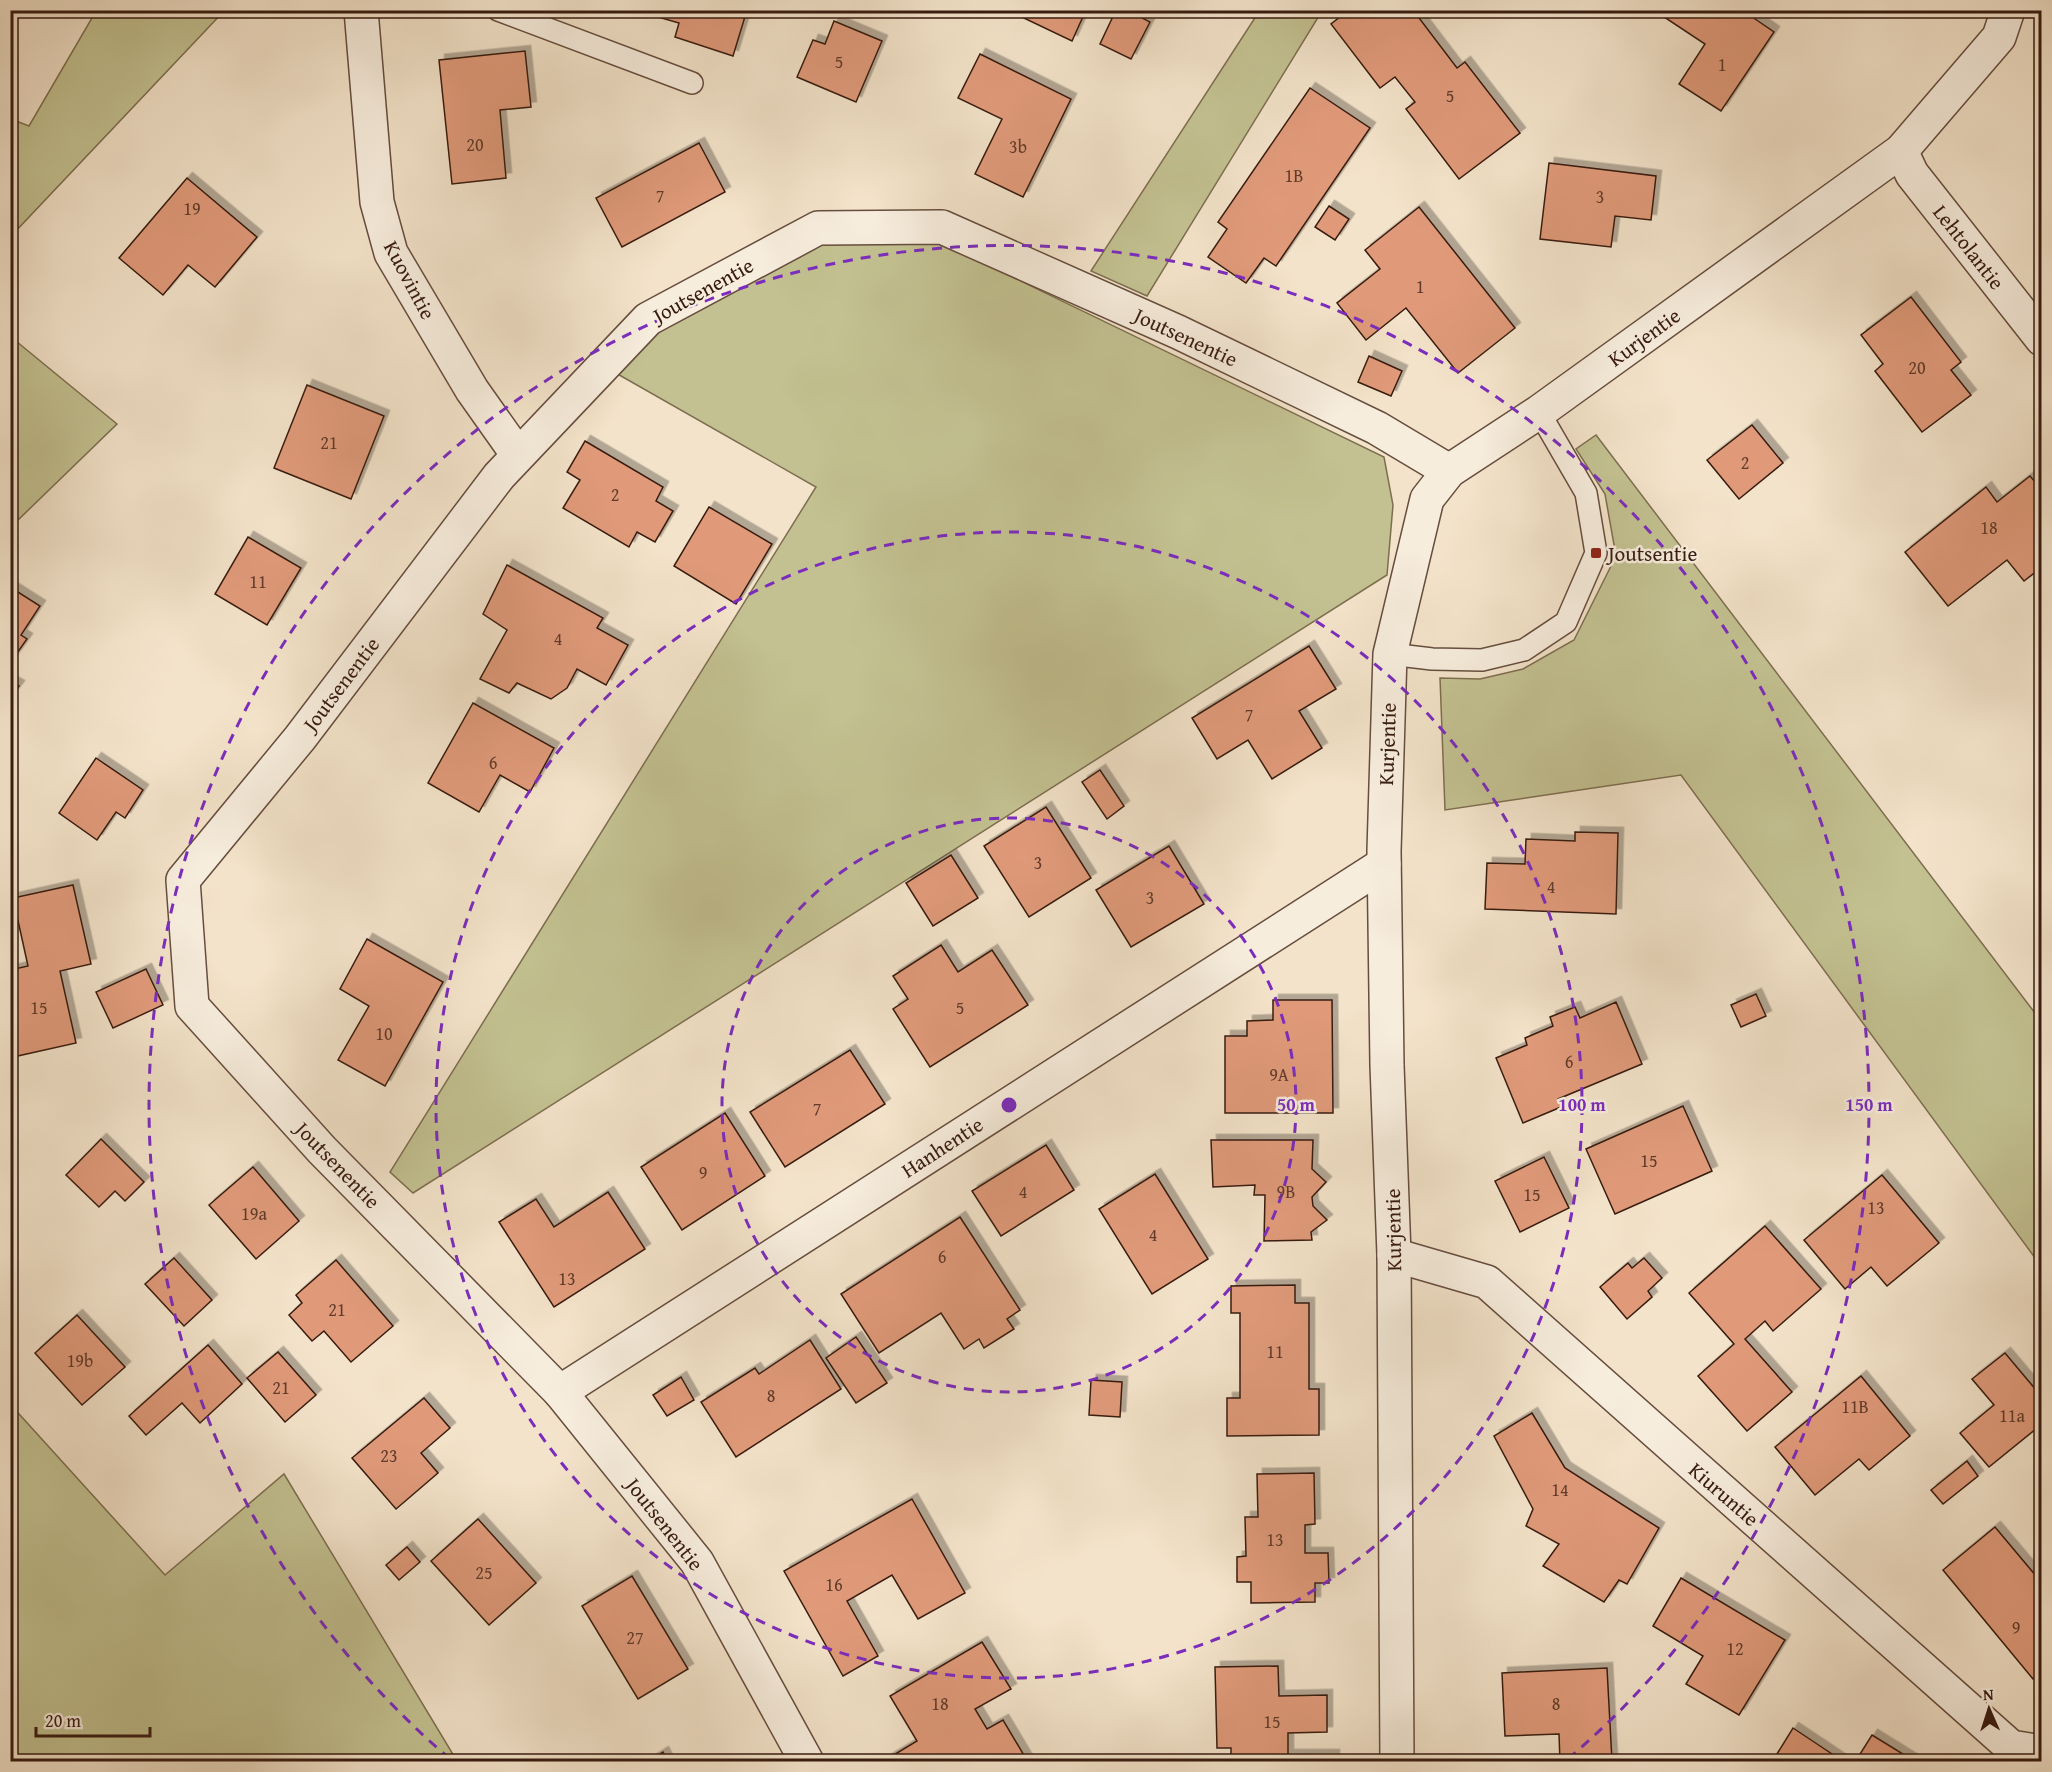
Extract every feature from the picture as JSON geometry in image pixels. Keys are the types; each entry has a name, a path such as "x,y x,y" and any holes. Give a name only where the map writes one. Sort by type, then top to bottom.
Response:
{"street":[{"name":"Kuovintie","path":"361,10 377,202 391,253 472,390 518,455"},
{"name":"Kurjentie","path":"1397,1761 1394,1255 1387,1065 1384,864 1390,654 1427,499 1449,471 1539,412 1901,151 1999,37 2008,10"},
{"name":"Lehtolantie","path":"1901,151 1912,174 2042,339"},
{"name":"Joutsenentie","path":"807,1761 697,1562 560,1392 322,1150 192,1006 183,880 300,738 499,476 648,319 818,228 942,227 1167,328 1346,412 1449,471"},
{"name":"Hanhentie","path":"560,1392 1384,864"},
{"name":"Kiuruntie","path":"1394,1255 1487,1282 2011,1747 2042,1752"}],"lane":[{"path":"498,10 692,83"},
{"path":"1390,654 1432,659 1482,660 1524,650 1566,622 1596,553 1586,493 1539,412"}],"shaded area":[{"path":"1260,10 1322,11 1147,296 1091,271"},
{"path":"96,11 224,11 11,236 11,119 29,126"},
{"path":"821,240 938,241 1384,457 1393,505 1387,575 413,1193 390,1172 816,487 614,372 653,329"},
{"path":"11,337 117,424 17,521 10,517"},
{"path":"1596,435 2041,1021 2041,1266 1681,775 1445,810 1440,678 1480,679 1523,669 1574,640 1616,556 1605,494 1576,449"},
{"path":"10,1404 165,1575 284,1474 457,1761 11,1761"}],"building":[{"path":"652,10 747,10 733,56 675,37 679,23 651,15"},
{"path":"1007,10 1086,10 1072,41"},
{"path":"1116,10 1127,10 1150,22 1131,59 1100,44"},
{"path":"1349,10 1413,10 1457,68 1465,62 1520,133 1459,179 1406,109 1415,102 1395,77 1380,88 1331,24"},
{"path":"1742,10 1774,32 1721,111 1679,84 1705,44 1655,11"},
{"path":"834,21 882,41 856,102 797,77 813,40 825,44"},
{"path":"525,51 531,107 500,110 506,178 452,184 439,60"},
{"path":"980,54 1071,99 1023,197 975,174 1002,119 958,98"},
{"path":"1310,88 1370,128 1276,266 1264,258 1246,283 1208,257 1227,229 1218,222"},
{"path":"699,143 725,192 622,247 596,198"},
{"path":"1549,163 1656,176 1651,220 1615,216 1611,247 1540,239"},
{"path":"187,178 257,237 215,287 188,265 163,295 119,258"},
{"path":"1329,206 1349,219 1335,240 1315,227"},
{"path":"1419,207 1515,328 1458,373 1406,308 1366,340 1337,303 1380,269 1365,250"},
{"path":"1911,297 1961,362 1951,370 1971,395 1922,432 1875,371 1883,364 1861,335"},
{"path":"1369,356 1402,371 1391,396 1358,382"},
{"path":"307,385 384,416 351,499 274,468"},
{"path":"1752,425 1783,463 1739,499 1707,460"},
{"path":"585,441 663,487 656,501 673,511 655,542 637,532 629,547 563,508 580,480 567,472"},
{"path":"2030,476 2042,490 2042,567 2024,581 2007,560 1948,606 1905,552 1986,487 1997,502"},
{"path":"709,507 772,544 736,604 674,566"},
{"path":"248,537 301,568 267,625 215,594"},
{"path":"507,565 603,618 597,628 628,645 606,685 577,669 567,688 551,699 517,683 509,693 480,679 507,630 483,614"},
{"path":"10,587 40,606 21,635 27,639 10,663"},
{"path":"1309,646 1336,689 1299,711 1322,748 1272,779 1248,740 1217,759 1192,718"},
{"path":"10,681 19,686 10,698"},
{"path":"473,703 554,748 530,792 500,775 479,812 428,783"},
{"path":"96,758 143,790 125,818 116,812 97,840 59,813"},
{"path":"1100,770 1124,806 1107,819 1082,782"},
{"path":"1046,807 1091,878 1029,917 984,846"},
{"path":"1575,832 1618,833 1616,914 1485,909 1487,863 1525,864 1526,839 1575,841"},
{"path":"1169,846 1204,904 1131,947 1096,890"},
{"path":"951,855 978,898 933,926 906,883"},
{"path":"73,885 91,964 60,971 76,1043 13,1057 10,1046 10,970 28,966 13,898"},
{"path":"367,939 443,982 385,1086 338,1060 369,1006 340,989"},
{"path":"941,945 958,972 992,950 1028,1005 930,1067 893,1009 908,999 893,976"},
{"path":"146,969 163,1005 113,1028 96,992"},
{"path":"1756,994 1766,1016 1741,1027 1731,1005"},
{"path":"1273,1000 1332,1000 1333,1113 1225,1113 1225,1036 1247,1036 1247,1021 1273,1020"},
{"path":"1616,1002 1642,1064 1558,1099 1561,1107 1523,1123 1496,1058 1527,1045 1525,1038 1553,1026 1550,1017 1575,1007 1580,1018"},
{"path":"850,1050 885,1104 785,1167 750,1112"},
{"path":"1683,1106 1712,1171 1615,1214 1586,1149"},
{"path":"725,1113 765,1176 682,1230 641,1167"},
{"path":"101,1139 144,1182 125,1201 115,1191 99,1207 66,1175"},
{"path":"1211,1140 1313,1140 1312,1169 1326,1182 1312,1197 1313,1206 1327,1220 1311,1232 1312,1240 1264,1241 1265,1195 1254,1195 1255,1185 1213,1187"},
{"path":"1046,1145 1074,1190 1001,1236 972,1191"},
{"path":"1544,1157 1569,1208 1520,1232 1495,1181"},
{"path":"253,1167 299,1221 256,1259 209,1205"},
{"path":"1155,1174 1208,1259 1152,1294 1099,1209"},
{"path":"1882,1175 1939,1243 1887,1286 1871,1267 1845,1289 1804,1240"},
{"path":"608,1192 645,1249 554,1307 499,1222 536,1199 554,1227"},
{"path":"960,1217 1020,1310 1007,1319 1014,1329 984,1348 979,1339 964,1349 941,1313 879,1353 841,1294"},
{"path":"1765,1226 1821,1289 1773,1331 1765,1321 1745,1339 1792,1392 1747,1431 1698,1376 1734,1344 1689,1293"},
{"path":"174,1258 212,1300 184,1326 145,1284"},
{"path":"1644,1258 1662,1278 1648,1291 1652,1297 1627,1319 1600,1287 1628,1263 1632,1268"},
{"path":"336,1260 393,1326 351,1362 324,1331 312,1341 289,1315 302,1303 296,1295"},
{"path":"1295,1285 1295,1303 1309,1303 1309,1389 1319,1389 1319,1435 1227,1436 1227,1398 1240,1398 1240,1313 1231,1313 1231,1286"},
{"path":"77,1315 125,1367 82,1405 35,1353"},
{"path":"856,1337 887,1383 856,1403 826,1358"},
{"path":"810,1340 841,1389 736,1457 701,1402 755,1368 759,1374"},
{"path":"208,1345 242,1384 200,1423 182,1403 146,1435 129,1416"},
{"path":"278,1352 316,1395 285,1422 247,1378"},
{"path":"2005,1353 2042,1397 2042,1424 1989,1467 1960,1433 1994,1405 1972,1379"},
{"path":"1861,1376 1910,1436 1869,1470 1859,1459 1815,1495 1775,1447"},
{"path":"681,1377 694,1400 667,1416 653,1395"},
{"path":"1091,1380 1122,1382 1120,1417 1089,1415"},
{"path":"424,1398 450,1428 421,1453 438,1473 396,1509 352,1458"},
{"path":"1532,1413 1565,1468 1659,1528 1627,1584 1619,1580 1604,1602 1543,1566 1559,1544 1526,1526 1533,1509 1494,1436"},
{"path":"1967,1461 1978,1476 1943,1504 1931,1490"},
{"path":"1314,1473 1315,1524 1305,1525 1305,1553 1328,1553 1329,1583 1315,1583 1315,1602 1251,1603 1251,1582 1237,1582 1237,1557 1246,1556 1245,1517 1258,1517 1257,1474"},
{"path":"912,1499 965,1593 918,1619 892,1575 847,1601 878,1656 843,1676 784,1571"},
{"path":"478,1519 536,1583 489,1625 431,1561"},
{"path":"1995,1527 2042,1583 2042,1672 2033,1679 1943,1570"},
{"path":"407,1547 420,1562 399,1580 386,1565"},
{"path":"632,1576 688,1669 638,1699 582,1606"},
{"path":"1681,1578 1785,1640 1739,1715 1686,1684 1703,1656 1653,1626"},
{"path":"982,1642 1011,1689 975,1709 987,1729 1003,1720 1028,1762 882,1762 917,1741 890,1696"},
{"path":"1278,1666 1279,1696 1327,1695 1327,1732 1288,1733 1288,1755 1334,1755 1334,1762 1231,1762 1231,1748 1217,1748 1215,1667"},
{"path":"1607,1668 1612,1761 1560,1762 1559,1734 1505,1736 1502,1673"},
{"path":"1793,1728 1844,1762 1772,1762"},
{"path":"1872,1735 1911,1759 1909,1762 1855,1762"},
{"path":"663,1752 668,1762 647,1762"}],"place":[{"name":"Joutsentie","path":"1596,553"}]}
